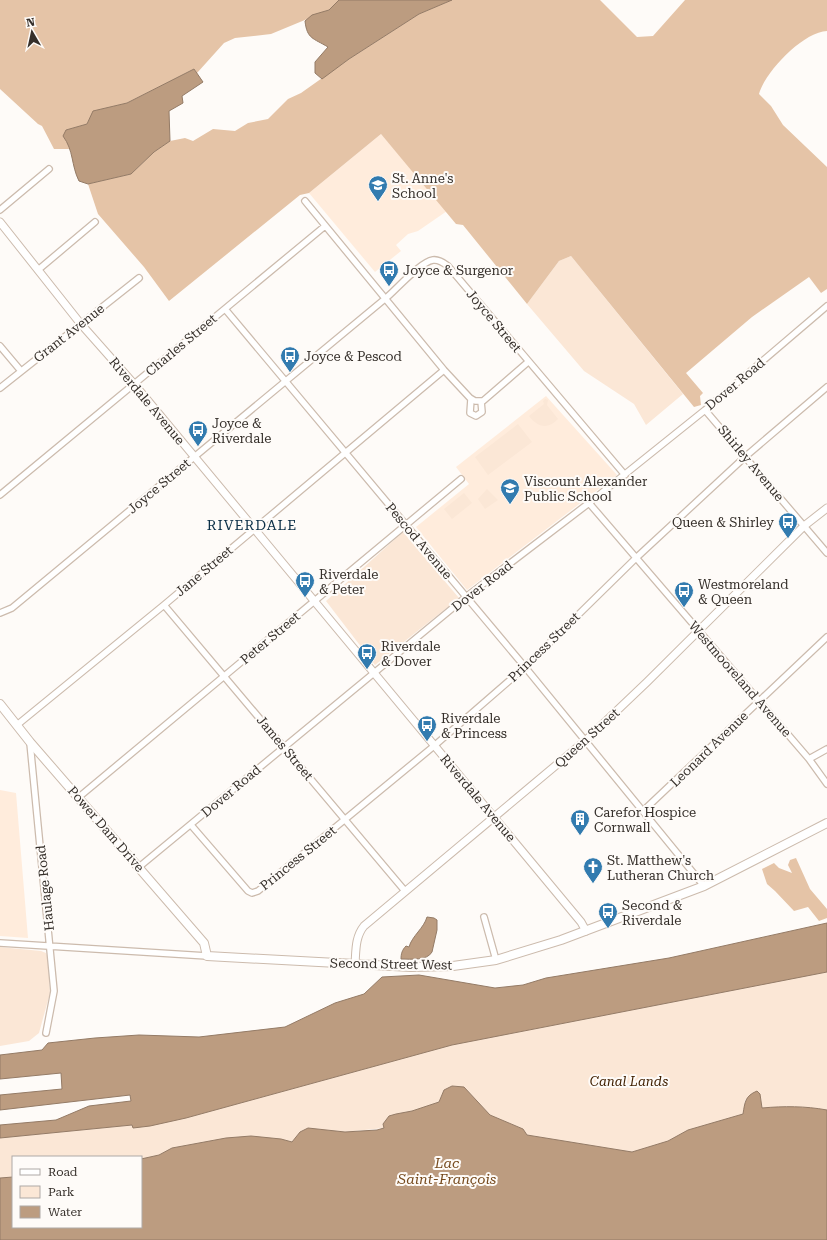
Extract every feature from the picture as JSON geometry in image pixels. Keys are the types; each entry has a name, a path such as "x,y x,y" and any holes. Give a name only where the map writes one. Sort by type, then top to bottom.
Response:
{"main road":[{"name":"Power Dam Drive","path":"0,704 18,724 30,742 204,943 207,956"},
{"name":"Second Street West","path":"207,956 432,967 463,965 496,960 541,947 586,931 704,886 827,823"}],"street":[{"path":"0,210 49,169"},
{"path":"305,201 444,370 471,399 481,401 528,362"},
{"name":"Riverdale Avenue","path":"0,222 80,323 134,384 255,529 581,922 586,931"},
{"path":"38,270 95,222"},
{"name":"Charles Street","path":"0,495 325,226"},
{"name":"Joyce Street","path":"0,613 12,608 428,262 435,260 441,261 448,266 625,475"},
{"name":"Grant Avenue","path":"0,388 80,323 139,278"},
{"name":"Dover Road","path":"139,868 284,747 375,674 466,597 589,504 705,410 827,306"},
{"name":"Pescod Avenue","path":"225,308 525,667 704,886"},
{"path":"0,346 20,371"},
{"name":"Jane Street","path":"18,724 346,454 444,370"},
{"name":"Princess Street","path":"191,825 250,893 258,891 434,746 525,667 636,558 746,456 827,387"},
{"path":"471,399 470,413 476,416 482,412 481,401"},
{"name":"Shirley Avenue","path":"705,410 746,456 827,553"},
{"name":"Peter Street","path":"79,797 461,479"},
{"name":"Westmooreland Avenue","path":"589,504 759,700 809,759 827,784"},
{"name":"Queen Street","path":"355,964 356,942 361,930 405,891 585,741 647,682 804,526 827,508"},
{"name":"James Street","path":"164,604 405,891"},
{"name":"Leonard Avenue","path":"643,812 759,700 827,637"},
{"name":"Haulage Road","path":"30,742 51,947 54,991 46,1033"},
{"path":"809,759 827,749"},
{"path":"484,917 496,960"},
{"name":"Second Street West","path":"0,943 207,956"}],"shaded area":[{"path":"0,0 339,0 329,10 271,34 235,38 224,43 197,73 194,69 127,103 94,111 87,124 66,130 71,149 54,149 42,126 0,89"},
{"path":"452,0 600,0 637,37 653,36 685,0 827,0 827,31 817,33 807,38 786,55 769,75 759,94 771,106 783,125 827,167 827,289 821,293 809,277 752,317 686,373 703,393 700,396 701,405 694,407 571,256 559,261 527,304 463,225 456,224 381,134 309,193 300,195 169,301 144,267 98,214 88,184 131,174 154,152 170,141 185,138 193,141 213,129 235,131 248,123 268,119 288,99 301,93 349,59 419,14"},
{"name":"St. Anne's School","path":"381,134 447,211 418,231 408,234 396,245 401,251 375,272 309,193"},
{"name":"Viscount Alexander Public School","path":"546,396 617,475 467,590 416,527 469,484 456,467"},
{"path":"0,790 16,793 28,938 0,936"},
{"path":"796,858 810,889 827,909 827,918 819,921 808,907 794,911 767,884 762,869 774,863 779,868 792,873 788,865 790,860"}],"green space":[{"path":"571,256 683,394 646,425 634,404 584,371 527,304 559,261"},
{"path":"545,399 548,400 547,405 558,419 550,425 543,426 536,423 529,416 544,404 543,401"},
{"path":"518,424 532,442 488,475 475,457"},
{"path":"487,489 498,500 485,509 478,499"},
{"path":"464,493 472,503 452,519 444,509"},
{"path":"403,532 459,598 375,665 326,601"},
{"path":"0,947 41,951 46,953 48,958 50,993 39,1033 29,1041 0,1046"},
{"name":"Canal Lands","path":"827,972 827,1110 794,1107 762,1108 760,1094 745,1100 743,1114 688,1130 668,1141 632,1152 527,1135 523,1129 490,1115 464,1087 452,1086 444,1090 439,1102 412,1111 396,1114 384,1128 345,1132 308,1128 300,1132 292,1142 273,1138 226,1138 172,1148 159,1155 142,1159 142,1156 12,1156 12,1177 0,1178 0,1138 133,1125 133,1127 186,1118 452,1045"}],"water":[{"path":"339,0 452,0 419,14 349,59 322,79 315,73 315,62 328,47 309,35 305,21 312,15 329,10"},
{"path":"194,69 203,82 182,96 183,103 169,111 170,141 154,152 131,174 88,184 79,181 69,147 63,136 66,130 87,124 93,111 127,103"},
{"path":"427,917 437,920 437,930 432,952 430,955 423,958 401,959 404,949 406,946 409,947"},
{"path":"827,923 827,972 452,1045 186,1118 150,1126 133,1128 132,1125 0,1138 0,1125 56,1120 89,1106 131,1101 130,1095 0,1110 0,1095 62,1089 61,1073 0,1079 0,1055 42,1050 48,1043 95,1038 139,1035 199,1037 285,1027 335,1003 364,994 382,977 419,975 495,988 523,985 546,978 669,958"},
{"name":"Lac Saint-François","path":"452,1086 464,1087 490,1115 523,1129 527,1135 632,1152 668,1141 688,1130 743,1114 746,1100 750,1095 757,1091 760,1094 762,1108 794,1107 827,1110 827,1240 0,1240 0,1178 12,1177 12,1228 142,1228 142,1159 159,1155 172,1148 226,1138 251,1136 281,1139 292,1142 300,1132 308,1128 345,1132 377,1130 384,1128 383,1124 389,1116 412,1111 439,1102 444,1090"}],"place":[{"name":"St. Anne's School","path":"378,202"},
{"name":"Joyce & Surgenor","path":"389,287"},
{"name":"Joyce & Pescod","path":"290,373"},
{"name":"Joyce & Riverdale","path":"198,447"},
{"name":"Viscount Alexander Public School","path":"510,505"},
{"name":"Queen & Shirley","path":"788,539"},
{"name":"Riverdale & Peter","path":"305,598"},
{"name":"Westmoreland & Queen","path":"684,608"},
{"name":"Riverdale & Dover","path":"367,670"},
{"name":"Riverdale & Princess","path":"427,742"},
{"name":"Carefor Hospice Cornwall","path":"580,836"},
{"name":"St. Matthew's Lutheran Church","path":"593,884"},
{"name":"Second & Riverdale","path":"608,929"}],"district":[{"name":"RIVERDALE","path":"252,525"}]}
